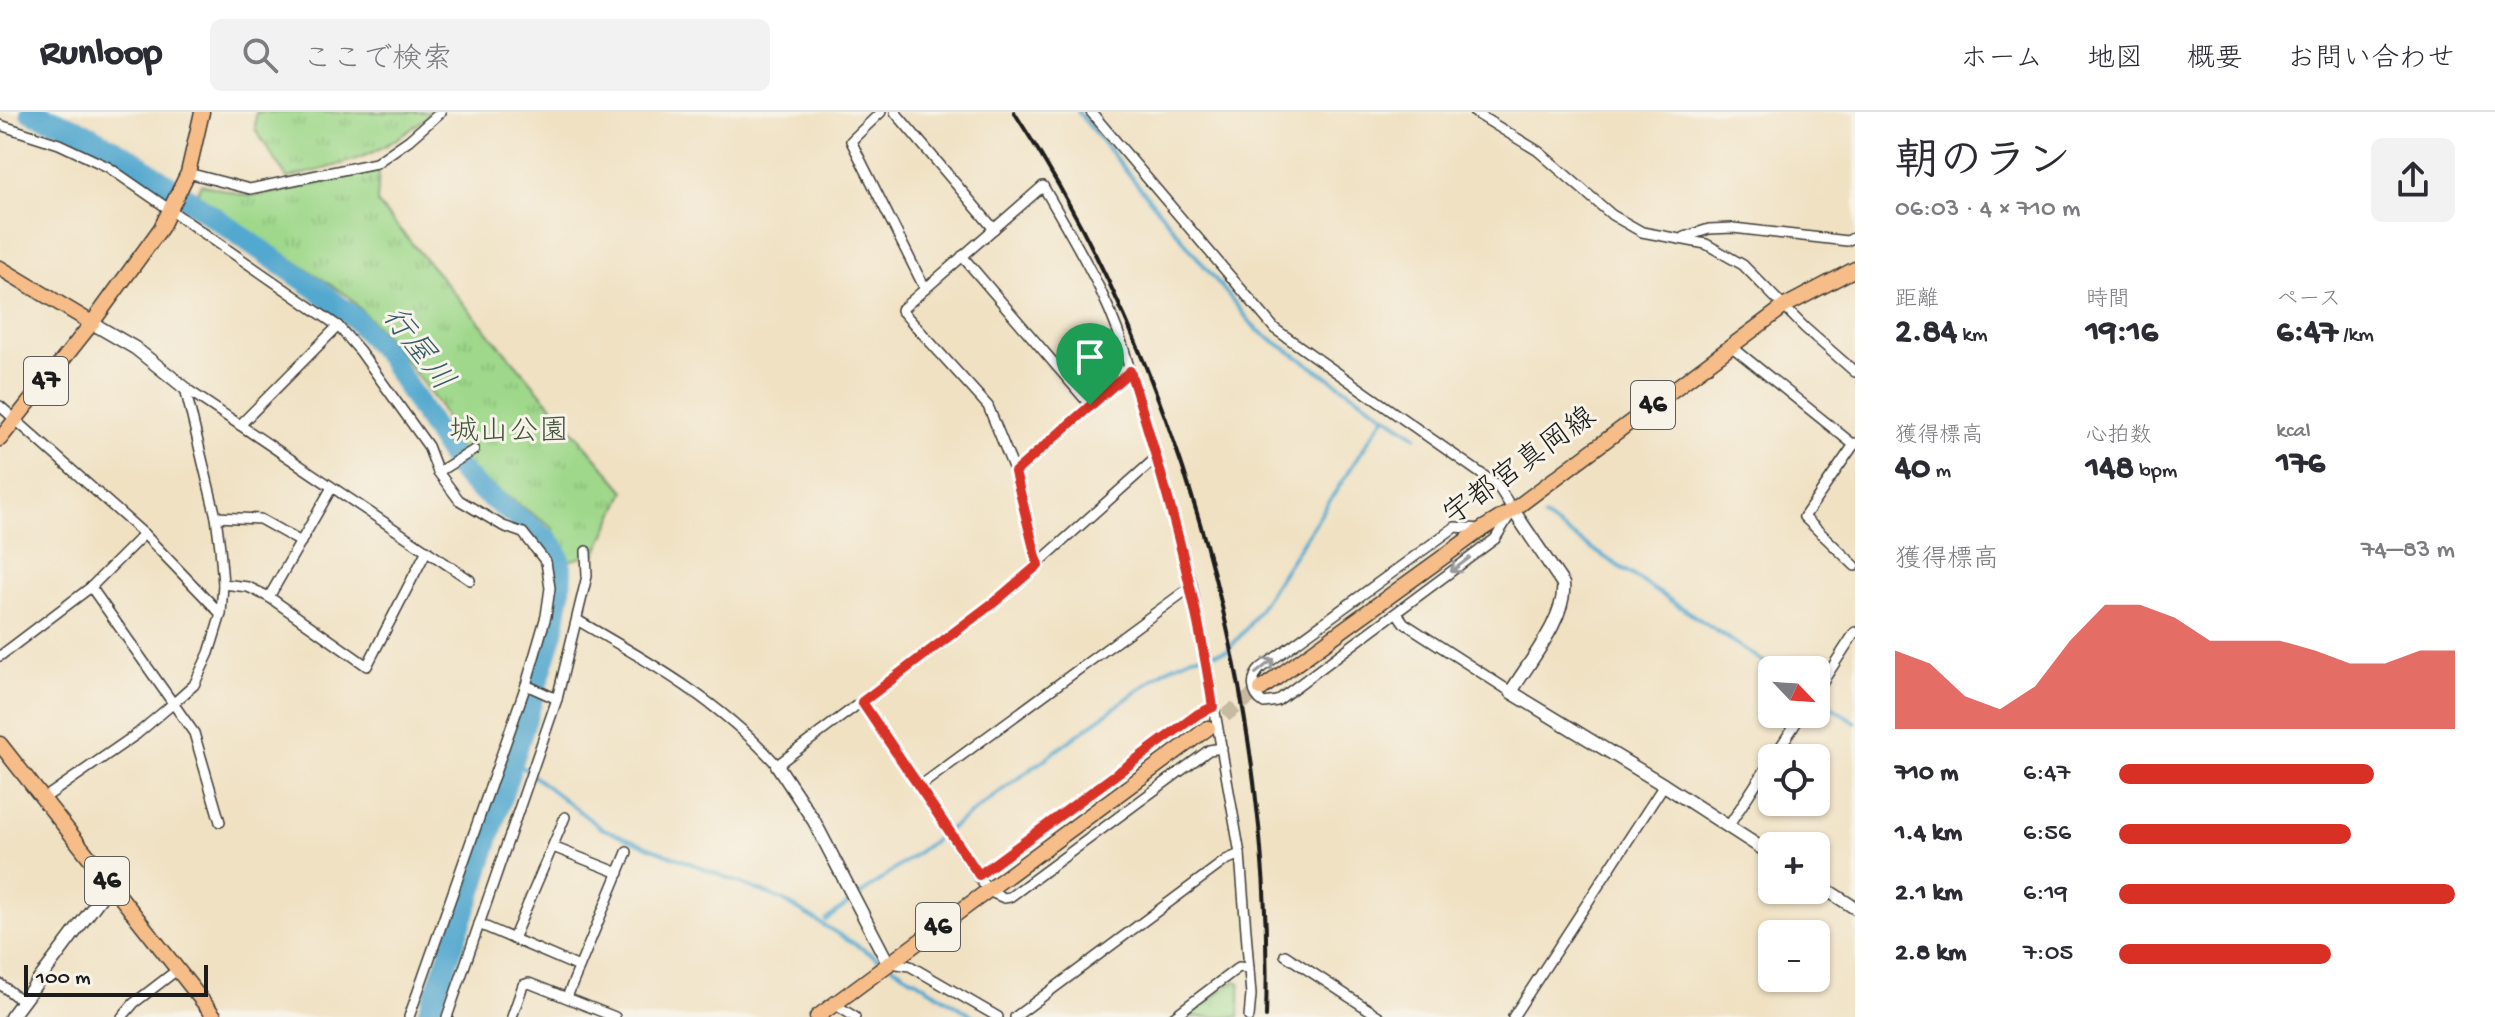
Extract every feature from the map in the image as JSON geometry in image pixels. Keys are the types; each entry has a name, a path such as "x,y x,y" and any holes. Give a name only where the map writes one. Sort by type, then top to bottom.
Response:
{"main road":[{"name":"47","path":"0,439 153,241 185,179 202,112"},
{"path":"0,268 92,323"},
{"name":"宇都宮真岡線","path":"1261,689 1482,529 1513,510 1785,306 1855,269"},
{"name":"46","path":"817,1017 1208,728"},
{"name":"46","path":"0,744 215,1017"}],"street":[{"path":"185,179 250,189 376,163 441,112"},
{"path":"881,112 851,141 925,289"},
{"path":"895,112 994,229"},
{"path":"1091,112 1275,329 1497,485 1563,584 1565,594 1556,619 1511,692"},
{"path":"1474,112 1538,151 1612,215 1642,232 1706,244 1743,265 1805,328 1855,372"},
{"path":"0,125 80,152 136,184 338,326 360,351 428,446 438,472 459,500 491,520 523,533 546,562 550,588 546,616 526,685 409,1017"},
{"path":"1038,565 1015,472 988,406 901,310 1043,186 1088,267 1121,336 1192,586 1240,854 1249,968 1249,1017"},
{"path":"1681,238 1709,229 1733,228 1847,241 1855,237"},
{"path":"962,256 1090,405"},
{"path":"92,323 135,348 185,388 470,580"},
{"path":"240,425 338,326"},
{"path":"1731,346 1854,444 1804,517 1855,566"},
{"path":"1015,472 1130,371"},
{"path":"43,799 137,734 175,702 194,685 209,653 221,614 223,584 216,517 185,388"},
{"path":"0,406 144,534 221,614"},
{"path":"438,472 474,450"},
{"path":"777,765 997,600 1157,457"},
{"path":"269,597 331,489"},
{"path":"1482,529 1455,527 1261,668 1252,682 1259,700 1264,703 1277,701 1397,613 1495,539 1513,510"},
{"path":"216,517 260,519 301,542"},
{"path":"0,656 91,587 144,534"},
{"path":"223,584 248,587 269,597 367,666 427,550"},
{"path":"447,1017 557,699 587,576 586,551"},
{"path":"920,786 1192,586"},
{"path":"91,587 194,733 220,822"},
{"path":"1397,613 1404,623 1758,846"},
{"path":"577,620 718,707 751,735 777,765 814,821 888,963 910,966 998,1017"},
{"path":"1830,671 1855,632"},
{"path":"526,685 557,699"},
{"path":"862,702 988,891 1004,898 1010,897 1209,750 1222,748"},
{"path":"979,875 1198,714 1213,707"},
{"path":"1728,827 1758,781"},
{"path":"1513,1017 1664,785"},
{"path":"513,939 565,817"},
{"path":"553,847 619,873"},
{"path":"567,997 627,852"},
{"path":"1015,1017 1226,860 1240,854"},
{"path":"11,1017 110,885"},
{"path":"1830,892 1855,908"},
{"path":"479,924 579,967"},
{"path":"1285,955 1380,1017"},
{"path":"1173,1017 1239,967 1249,968"},
{"path":"122,1017 134,1003 177,970"},
{"path":"512,1017 523,985 529,983 615,1017"},
{"path":"0,984 23,1002"},
{"path":"834,1004 855,1017"}],"green space":[{"path":"256,112 432,112 397,139 364,156 287,178 255,129"},
{"name":"城山公園","path":"379,169 377,203 625,491 596,554 563,562 553,528 483,480 467,465 439,405 394,345 348,296 196,196 201,184 247,196 281,192"},
{"path":"1235,981 1240,983 1239,1017 1187,1017"}],"waterway":[{"name":"行屋川","path":"31,112 77,129 129,158 320,291 355,319 388,356 459,469 475,486 548,540 557,553 561,567 560,592 553,632 472,891 427,1017"},
{"path":"1078,112 1256,329 1416,436"},
{"path":"826,920 1167,669 1192,657 1227,651 1247,628 1384,417"},
{"path":"1544,517 1758,658"},
{"path":"1830,706 1855,722"},
{"path":"514,761 601,828 781,899 884,962"},
{"path":"892,966 975,1017"}],"tunnel":[{"path":"1208,728 1261,689"}],"railway":[{"path":"1014,112 1073,212 1126,319 1170,430 1206,546 1235,664 1254,782 1265,901 1266,1017"}],"route":[{"path":"1130,371 1192,586 1213,707 1198,714 979,875 862,702 997,600 1038,565 1015,472 1090,405 1130,371"}]}
